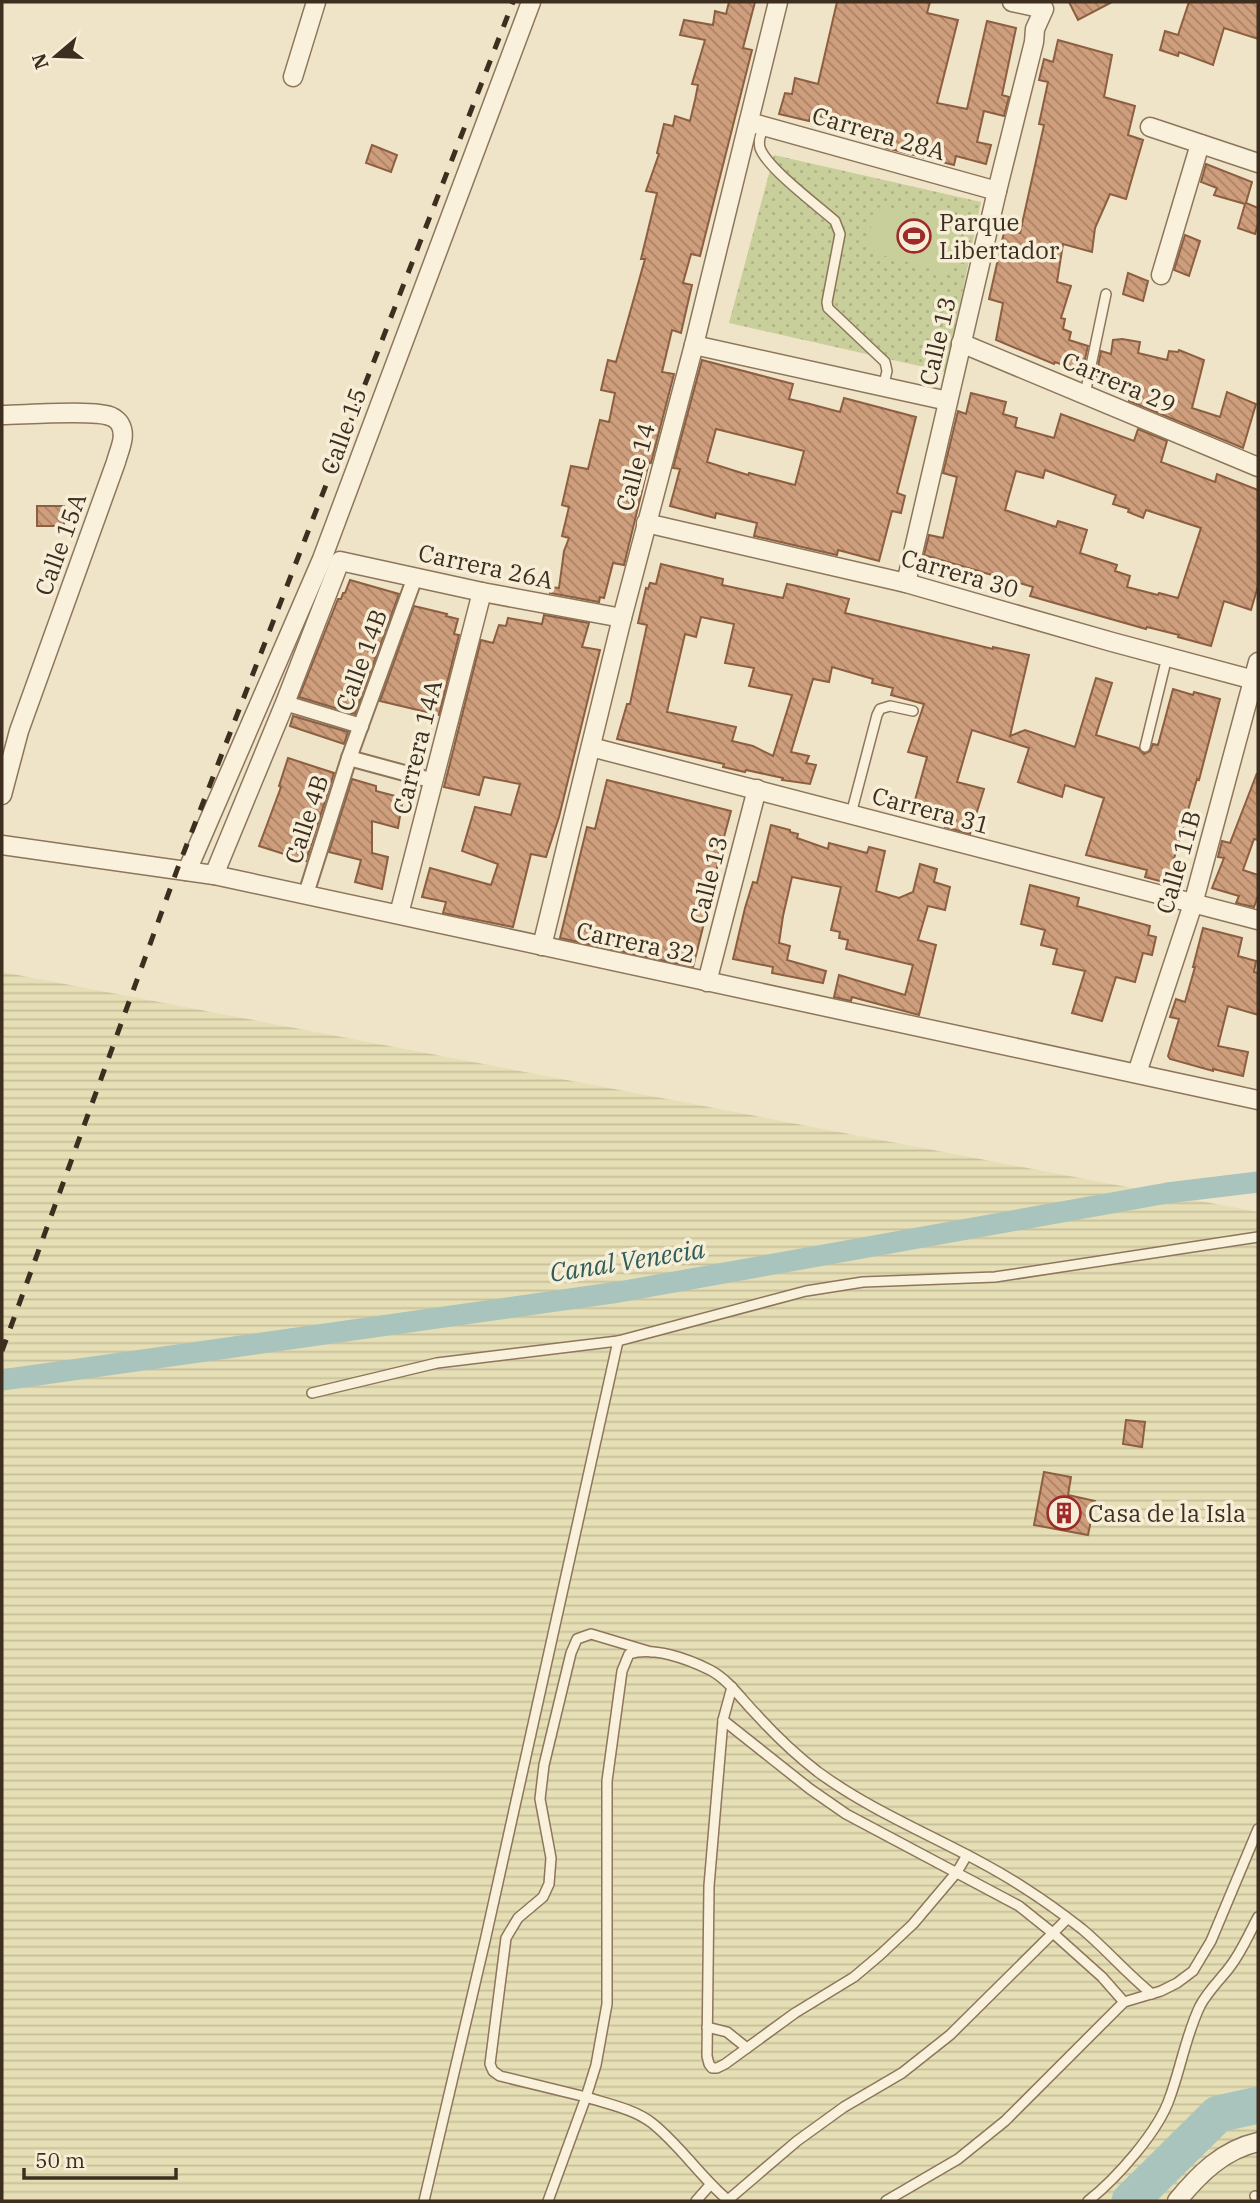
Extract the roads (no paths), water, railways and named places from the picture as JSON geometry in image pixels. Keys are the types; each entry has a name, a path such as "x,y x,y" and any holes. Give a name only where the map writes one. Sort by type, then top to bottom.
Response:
{"street":[{"path":"293,76 316,2"},
{"name":"Calle 15","path":"187,871 322,559 531,2"},
{"name":"Calle 14","path":"542,946 646,523 756,124 778,2"},
{"path":"1012,2 1046,5"},
{"name":"Calle 13","path":"906,583 1035,29 1046,5"},
{"name":"Carrera 28A","path":"756,124 997,191"},
{"path":"1150,127 1258,163"},
{"path":"1161,275 1200,144"},
{"name":"Carrera 29","path":"961,343 1258,467"},
{"path":"694,345 948,401"},
{"name":"Calle 15A","path":"2,415 109,416 115,418 123,432 116,461 11,731 2,795"},
{"name":"Carrera 30","path":"646,523 906,583 1167,656 1256,674"},
{"name":"Carrera 26A","path":"285,703 340,561 482,592 622,618"},
{"name":"Calle 14B","path":"349,758 415,577"},
{"name":"Carrera 14A","path":"400,914 482,592"},
{"name":"Calle 11B","path":"1137,1073 1193,904 1256,674"},
{"path":"214,875 285,703 361,726"},
{"name":"Carrera 31","path":"591,747 1258,920"},
{"path":"349,758 433,781"},
{"name":"Calle 4B","path":"306,894 349,758"},
{"name":"Calle 13","path":"707,982 757,789"},
{"name":"Carrera 32","path":"2,845 214,875 1258,1100"},
{"path":"1177,2201 1193,2181 1226,2154 1258,2142"}],"lane":[{"path":"756,124 764,155 790,184 839,227 828,308 885,362 887,371 883,388"},
{"path":"1085,394 1106,294"},
{"path":"1145,747 1167,656"},
{"path":"851,814 880,709 890,706 913,711"},
{"path":"312,1393 437,1363 618,1341 806,1291 863,1282 995,1277 1258,1237"},
{"path":"424,2201 488,1928 618,1341"},
{"path":"1068,1919 930,2052 902,2073 844,2107 797,2141 728,2201 651,2122 629,2111 586,2097 500,2076 493,2071 491,2064 506,1938 518,1918 543,1897 549,1884 551,1858 540,1799 544,1765 571,1653 578,1639 591,1634 680,1658 712,1671 732,1687 779,1739 819,1772 879,1810 1026,1889 1068,1919 1082,1929 1152,1994"},
{"path":"548,2201 596,2065 607,2004 607,1780 622,1671 629,1654 651,1652"},
{"path":"732,1687 723,1720 709,1886 707,2056 712,2068 725,2064 795,2013 863,1970 913,1924 957,1872 967,1855"},
{"path":"723,1720 846,1814 1019,1906 1054,1934 1114,1989 1124,2002"},
{"path":"886,2201 958,2159 1005,2120 1124,2002 1177,1983 1193,1971 1211,1941 1258,1829"},
{"path":"1088,2201 1102,2190 1133,2156 1154,2128 1170,2100 1191,2026 1201,2004 1210,1989 1230,1968 1258,1917"},
{"path":"707,2026 727,2032 747,2048"},
{"path":"696,2201 710,2185"}],"waterway":[{"name":"Canal Venecia","path":"2,1380 619,1292 1167,1193 1258,1182"},
{"path":"1130,2201 1218,2114 1258,2105"}],"railway":[{"path":"2,1351 177,870 513,2"}],"place":[{"name":"Parque Libertador","path":"914,236"},
{"name":"Casa de la Isla","path":"1064,1513"}]}
